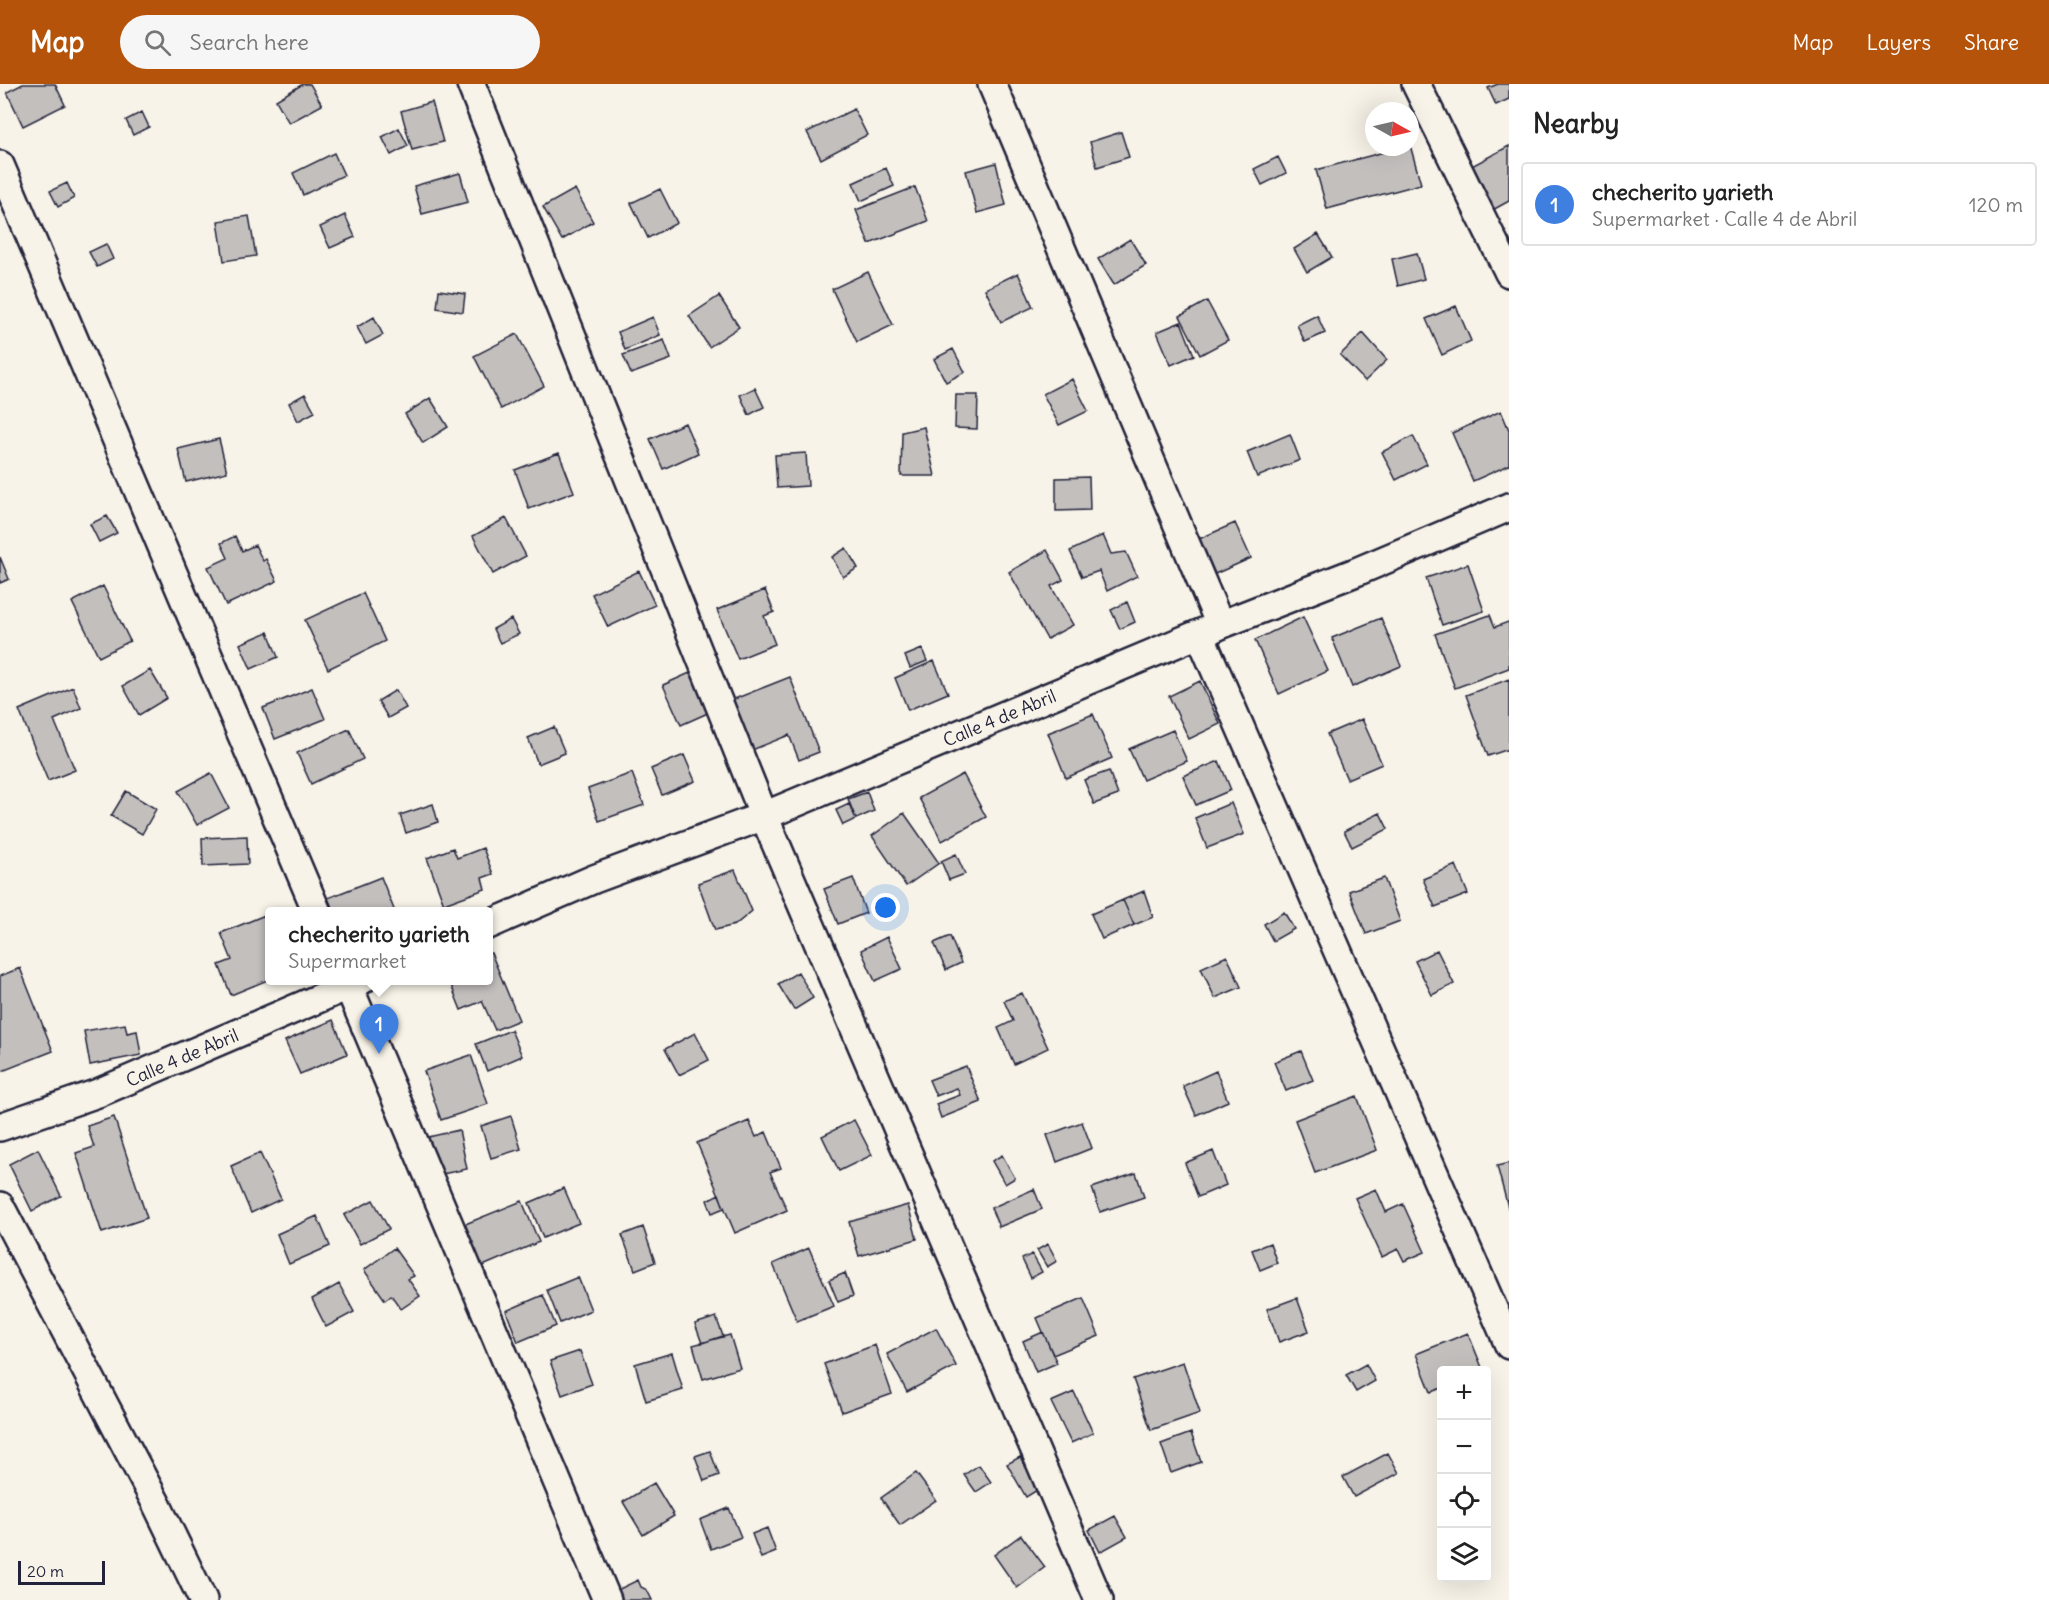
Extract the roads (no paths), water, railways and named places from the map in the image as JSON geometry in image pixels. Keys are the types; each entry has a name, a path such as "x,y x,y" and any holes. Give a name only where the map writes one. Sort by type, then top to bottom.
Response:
{"street":[{"path":"471,84 764,816 1099,1600"},
{"path":"992,84 1210,630 1509,1345"},
{"path":"1416,84 1509,273"},
{"path":"0,165 315,907"},
{"name":"Calle 4 de Abril","path":"493,923 594,879 764,816 1509,507"},
{"name":"Calle 4 de Abril","path":"0,1127 98,1093 347,985"},
{"path":"353,985 607,1600"},
{"path":"0,1206 156,1503 203,1600"}],"place":[{"name":"checherito yarieth","path":"379,1054"}]}
